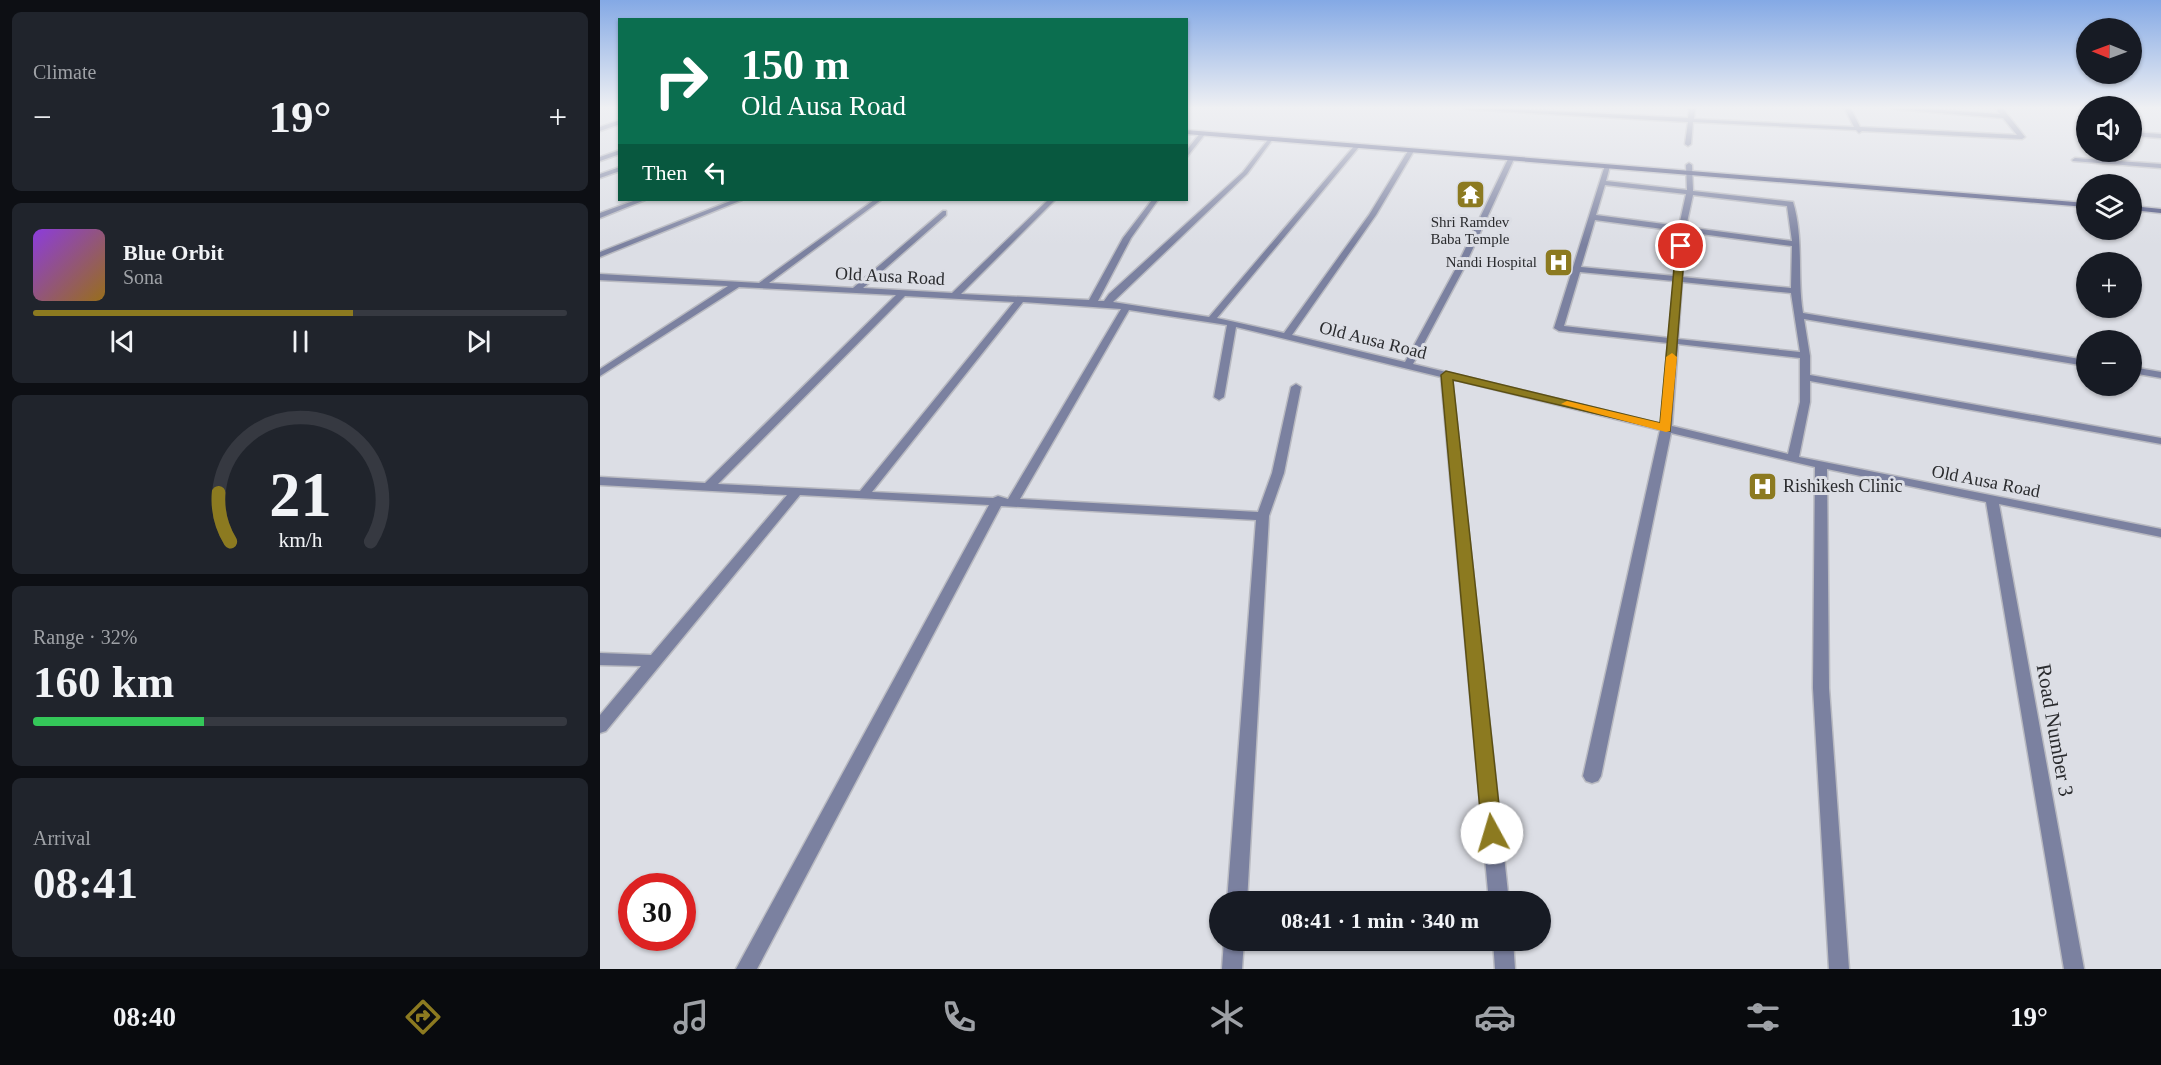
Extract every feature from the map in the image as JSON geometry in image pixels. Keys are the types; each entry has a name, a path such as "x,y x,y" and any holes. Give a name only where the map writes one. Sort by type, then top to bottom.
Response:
{"main road":[{"path":"1451,154 2076,196"},
{"path":"1512,154 2076,204"},
{"path":"2142,202 2161,203"},
{"path":"2142,209 2161,211"}],"street":[{"path":"1107,304 1112,296 1245,173 1259,154"},
{"path":"1211,320 1350,154"},
{"path":"1286,336 1372,215 1409,154"},
{"path":"1408,365 1459,270 1511,159"},
{"path":"2075,160 2161,166"},
{"path":"1607,166 1559,328 1805,356"},
{"path":"1592,776 1666,428 1682,230 1690,191 1689,169"},
{"path":"600,176 618,170"},
{"path":"1602,183 1690,191 1790,204 1796,244 1795,291 1805,356 1805,402 1793,459"},
{"path":"600,216 638,201"},
{"path":"600,255 735,201"},
{"path":"760,286 877,201"},
{"path":"954,296 1051,201"},
{"path":"1092,303 1126,238 1154,201"},
{"path":"855,291 943,213"},
{"path":"1592,217 1796,244"},
{"path":"1576,269 1795,291"},
{"name":"Old Ausa Road","path":"600,278 1107,304 1232,323 1793,459 2161,533"},
{"path":"600,373 736,285"},
{"path":"709,486 902,294"},
{"path":"864,494 1020,300"},
{"path":"746,969 1006,501 1126,308"},
{"path":"1798,315 2076,361"},
{"path":"1218,397 1232,323"},
{"path":"2142,372 2161,375"},
{"path":"1446,375 1498,891"},
{"path":"1804,377 2161,441"},
{"path":"1238,891 1263,516 1278,473 1296,387"},
{"path":"1821,465 1821,688 1839,969"},
{"path":"600,481 1263,516"},
{"path":"600,726 797,491"},
{"name":"Road Number 3","path":"1992,499 2074,969"},
{"path":"600,659 654,662"},
{"path":"1232,969 1233,951"},
{"path":"1504,951 1505,969"}],"slow traffic":[{"path":"1567,404 1666,428 1672,357"}],"place":[{"name":"Shri Ramdev Baba Temple","path":"1470,195"},
{"name":"Nandi Hospital","path":"1558,262"},
{"name":"Rishikesh Clinic","path":"1762,486"}],"route":[{"path":"1492,833 1446,375 1666,428 1681,246"}]}
